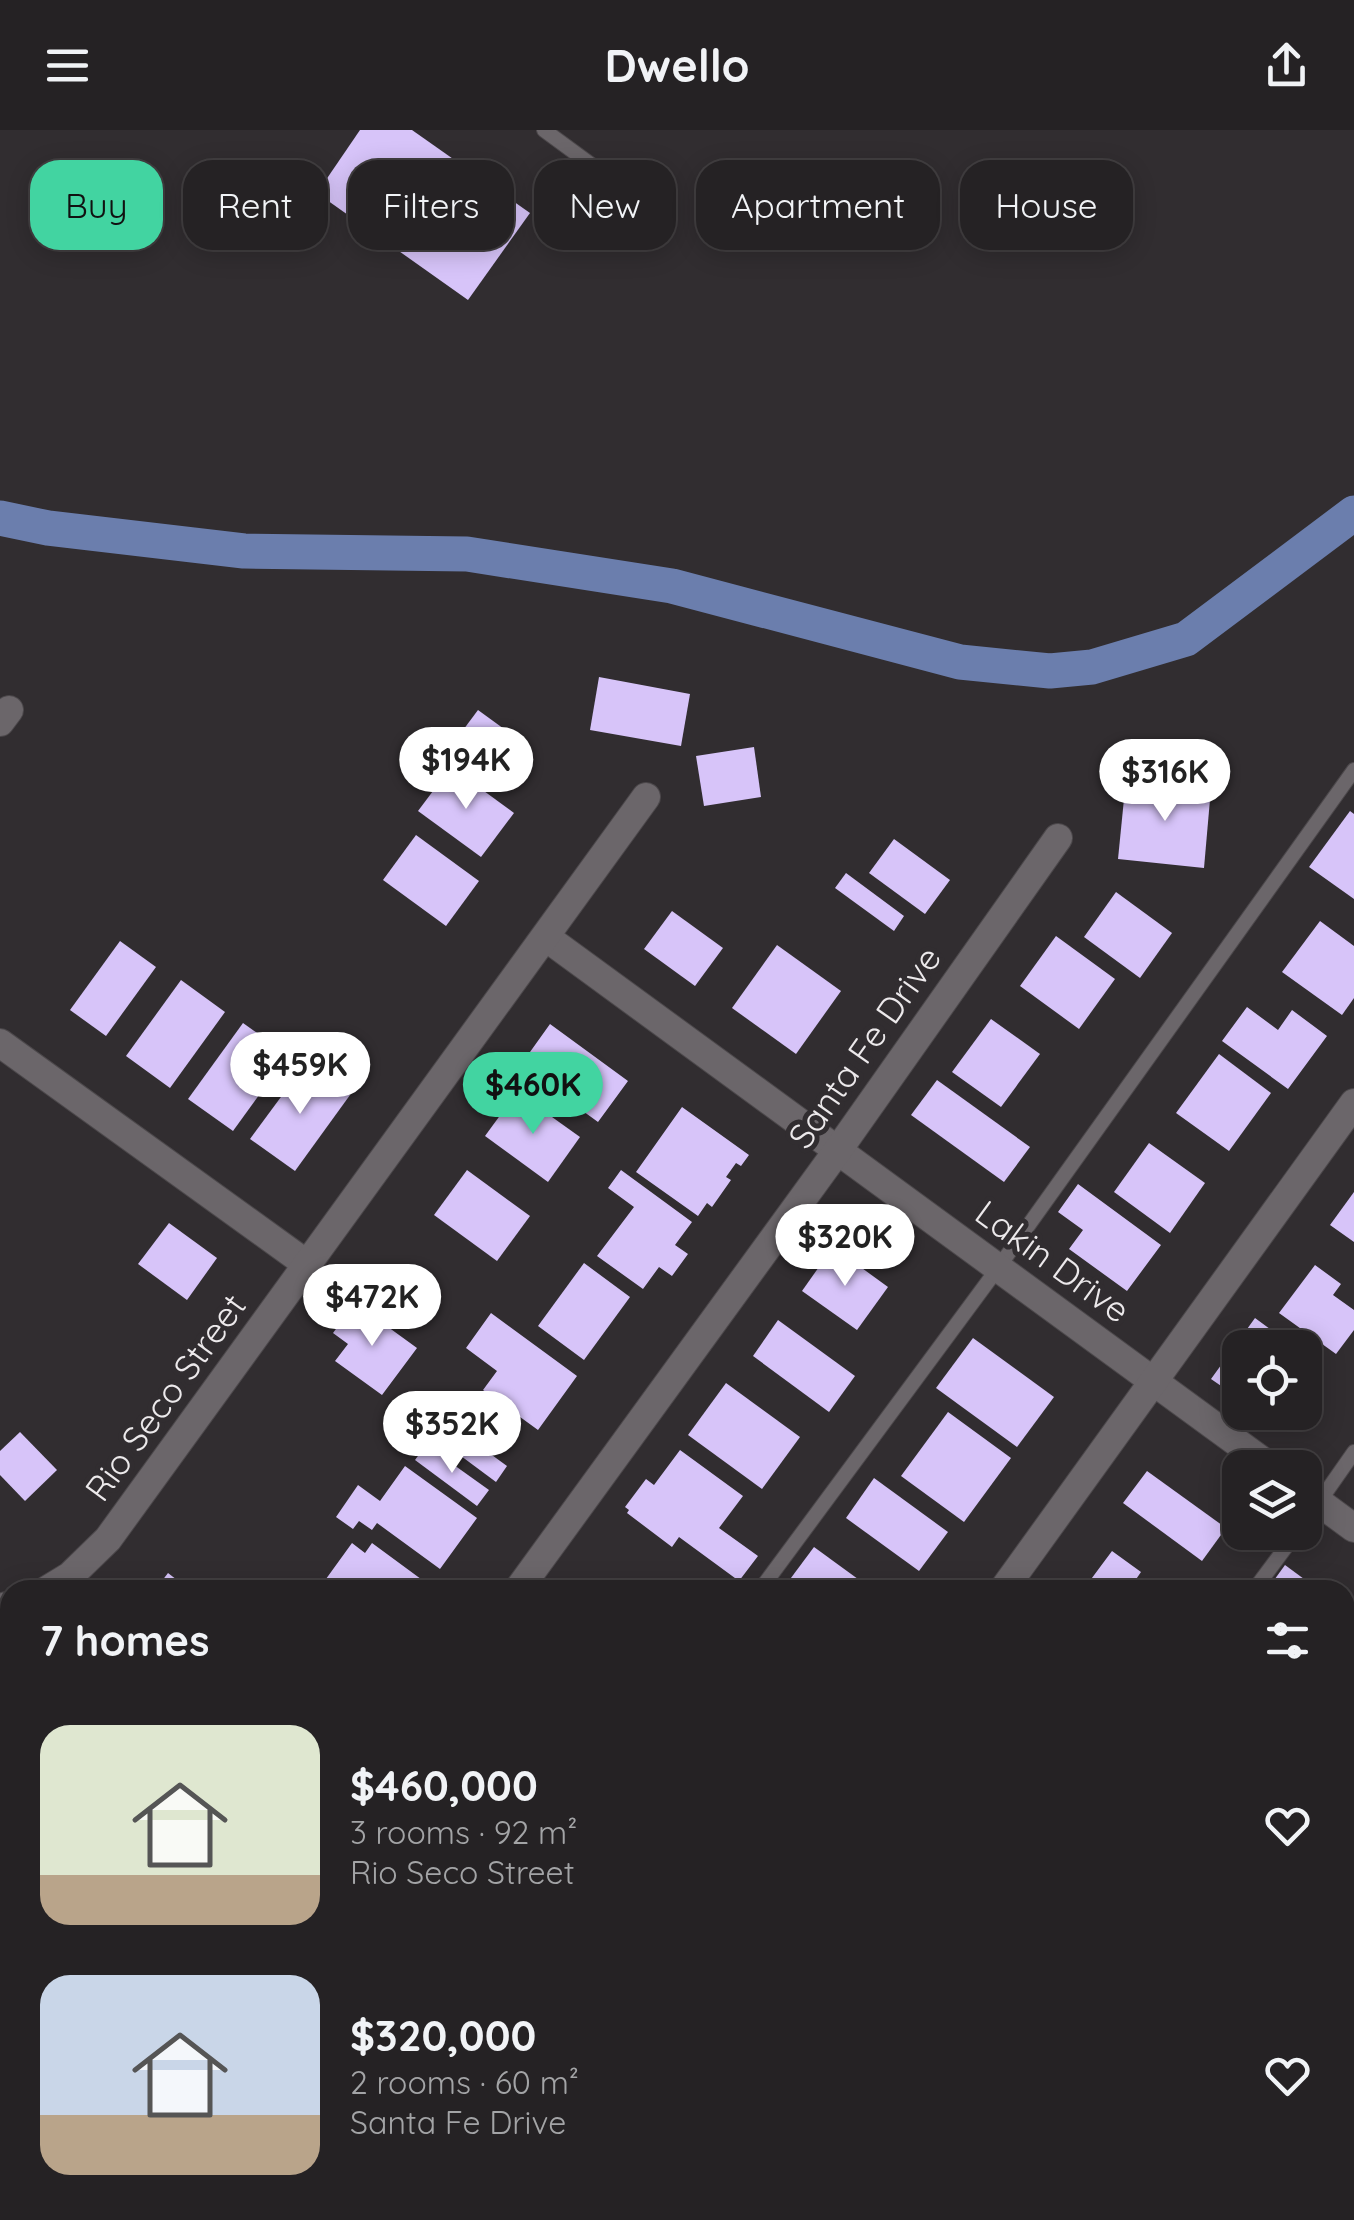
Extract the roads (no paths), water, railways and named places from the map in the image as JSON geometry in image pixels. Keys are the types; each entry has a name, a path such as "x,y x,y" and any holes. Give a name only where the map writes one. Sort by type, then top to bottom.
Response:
{"street":[{"name":"Rio Seco Street","path":"63,1580 108,1539 646,797"},
{"name":"Santa Fe Drive","path":"525,1580 838,1150 1058,838"},
{"name":"Lakin Drive","path":"547,938 1248,1450"},
{"path":"0,1043 308,1265"},
{"path":"1010,1580 1354,1103"},
{"path":"1322,1511 1354,1528"}],"lane":[{"path":"544,130 585,160"},
{"path":"767,1580 998,1268 1354,770"},
{"path":"1322,1491 1354,1452"},
{"path":"1261,1580 1284,1550"}],"waterway":[{"path":"0,518 48,528 244,551 467,554 672,586 960,662 1050,671 1092,667 1186,639 1354,513"}]}
